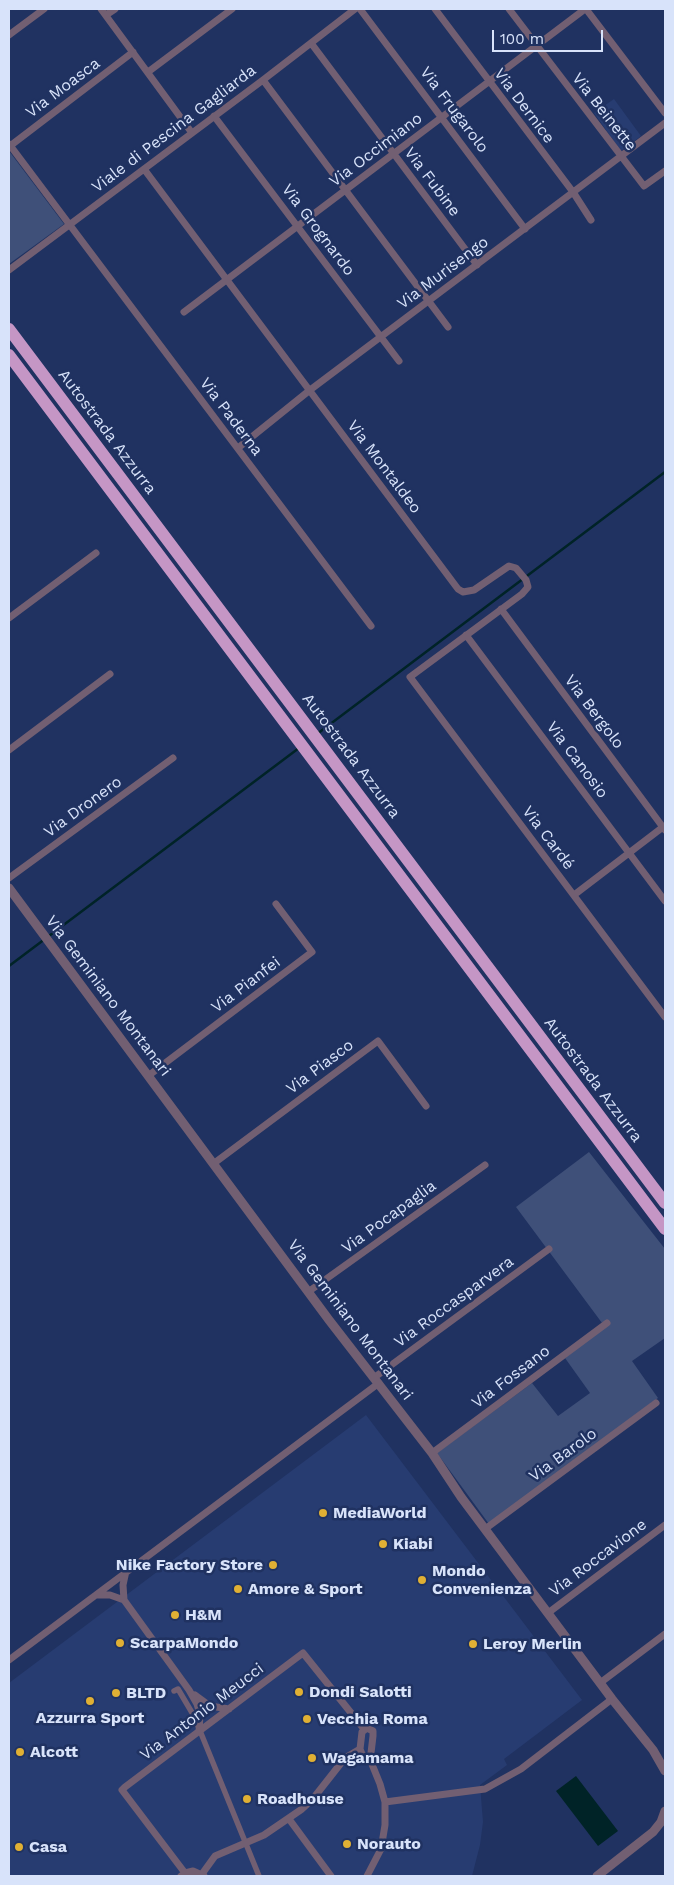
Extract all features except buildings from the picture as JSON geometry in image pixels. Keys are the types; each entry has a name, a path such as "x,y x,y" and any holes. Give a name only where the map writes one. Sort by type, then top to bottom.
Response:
{"highway":[{"name":"Autostrada Azzurra","path":"9,329 665,1204"},
{"name":"Autostrada Azzurra","path":"9,355 664,1227"}],"street":[{"path":"9,35 44,9"},
{"path":"101,9 192,133"},
{"path":"106,15 115,9"},
{"path":"148,72 232,9"},
{"name":"Viale di Pescina Gagliarda","path":"9,270 355,9"},
{"name":"Via Frugarolo","path":"360,9 525,228"},
{"name":"Via Dernice","path":"434,9 573,192 591,220"},
{"name":"Via Beinette","path":"509,9 644,186 665,171"},
{"path":"585,9 665,113"},
{"name":"Via Occimiano","path":"184,312 585,9"},
{"name":"Via Fubine","path":"311,43 477,265"},
{"name":"Via Moasca","path":"9,145 133,52"},
{"path":"263,80 448,327"},
{"name":"Via Grognardo","path":"214,116 399,361"},
{"name":"Via Murisengo","path":"238,448 310,390 665,123"},
{"name":"Via Paderna","path":"9,145 372,626"},
{"name":"Via Montaldeo","path":"144,169 458,589 463,592 474,590 509,566 514,567 526,580 528,584 527,589 410,677"},
{"path":"9,618 96,553"},
{"name":"Via Bergolo","path":"501,610 664,829"},
{"name":"Via Canosio","path":"466,635 665,901"},
{"path":"9,750 110,674"},
{"name":"Via Cardé","path":"410,677 665,1017"},
{"name":"Via Dronero","path":"9,878 172,758"},
{"path":"574,895 664,829"},
{"name":"Via Geminiano Montanari","path":"9,888 308,1292 432,1453 548,1614 653,1750 665,1771"},
{"name":"Via Pianfei","path":"148,1076 312,952 276,904"},
{"name":"Via Piasco","path":"213,1164 378,1041 426,1106"},
{"name":"Via Pocapaglia","path":"308,1292 485,1164"},
{"name":"Via Roccasparvera","path":"9,1660 549,1249"},
{"name":"Via Fossano","path":"432,1453 607,1323"},
{"name":"Via Barolo","path":"485,1529 656,1403"},
{"name":"Via Roccavione","path":"548,1614 665,1525"},
{"path":"127,1571 123,1585 124,1600 189,1690 204,1720 211,1723"},
{"path":"95,1595 110,1595 124,1600"},
{"path":"600,1683 665,1634"},
{"name":"Via Antonio Meucci","path":"183,1875 122,1790 303,1653 364,1729"},
{"path":"174,1691 178,1689 194,1716 258,1876"},
{"path":"189,1690 210,1706 218,1717"},
{"path":"385,1802 472,1791 491,1786 521,1769 612,1699"},
{"path":"210,1706 229,1708"},
{"path":"199,1732 200,1714"},
{"path":"366,1876 381,1849 385,1831 385,1802 369,1757 373,1745 370,1728 364,1729 360,1749 365,1757 369,1757"},
{"path":"183,1875 193,1871 203,1875 215,1856 264,1835 289,1819 312,1800 345,1758 360,1749"},
{"path":"597,1876 653,1832 661,1822 665,1811"},
{"path":"289,1819 331,1876"}],"shaded area":[{"path":"614,99 641,136 621,151 594,113"},
{"path":"9,151 64,224 9,264"},
{"path":"589,1152 665,1249 665,1338 632,1361 658,1398 489,1524 437,1453 532,1383 558,1416 590,1393 565,1358 605,1327 516,1207"},
{"path":"366,1415 582,1700 504,1759 507,1765 480,1785 483,1822 480,1845 472,1876 9,1876 9,1683"},
{"path":"576,1776 618,1831 598,1846 556,1791"}],"waterway":[{"path":"317,734 665,472"},
{"path":"9,966 299,748"}],"place":[{"name":"MediaWorld","path":"323,1513"},
{"name":"Kiabi","path":"383,1544"},
{"name":"Nike Factory Store","path":"273,1565"},
{"name":"Mondo Convenienza","path":"422,1580"},
{"name":"Amore & Sport","path":"238,1589"},
{"name":"H&M","path":"175,1615"},
{"name":"ScarpaMondo","path":"120,1643"},
{"name":"Leroy Merlin","path":"473,1644"},
{"name":"Dondi Salotti","path":"299,1692"},
{"name":"BLTD","path":"116,1693"},
{"name":"Azzurra Sport","path":"90,1701"},
{"name":"Vecchia Roma","path":"307,1719"},
{"name":"Alcott","path":"20,1752"},
{"name":"Wagamama","path":"312,1758"},
{"name":"Roadhouse","path":"247,1799"},
{"name":"Norauto","path":"347,1844"},
{"name":"Casa","path":"19,1847"}]}
